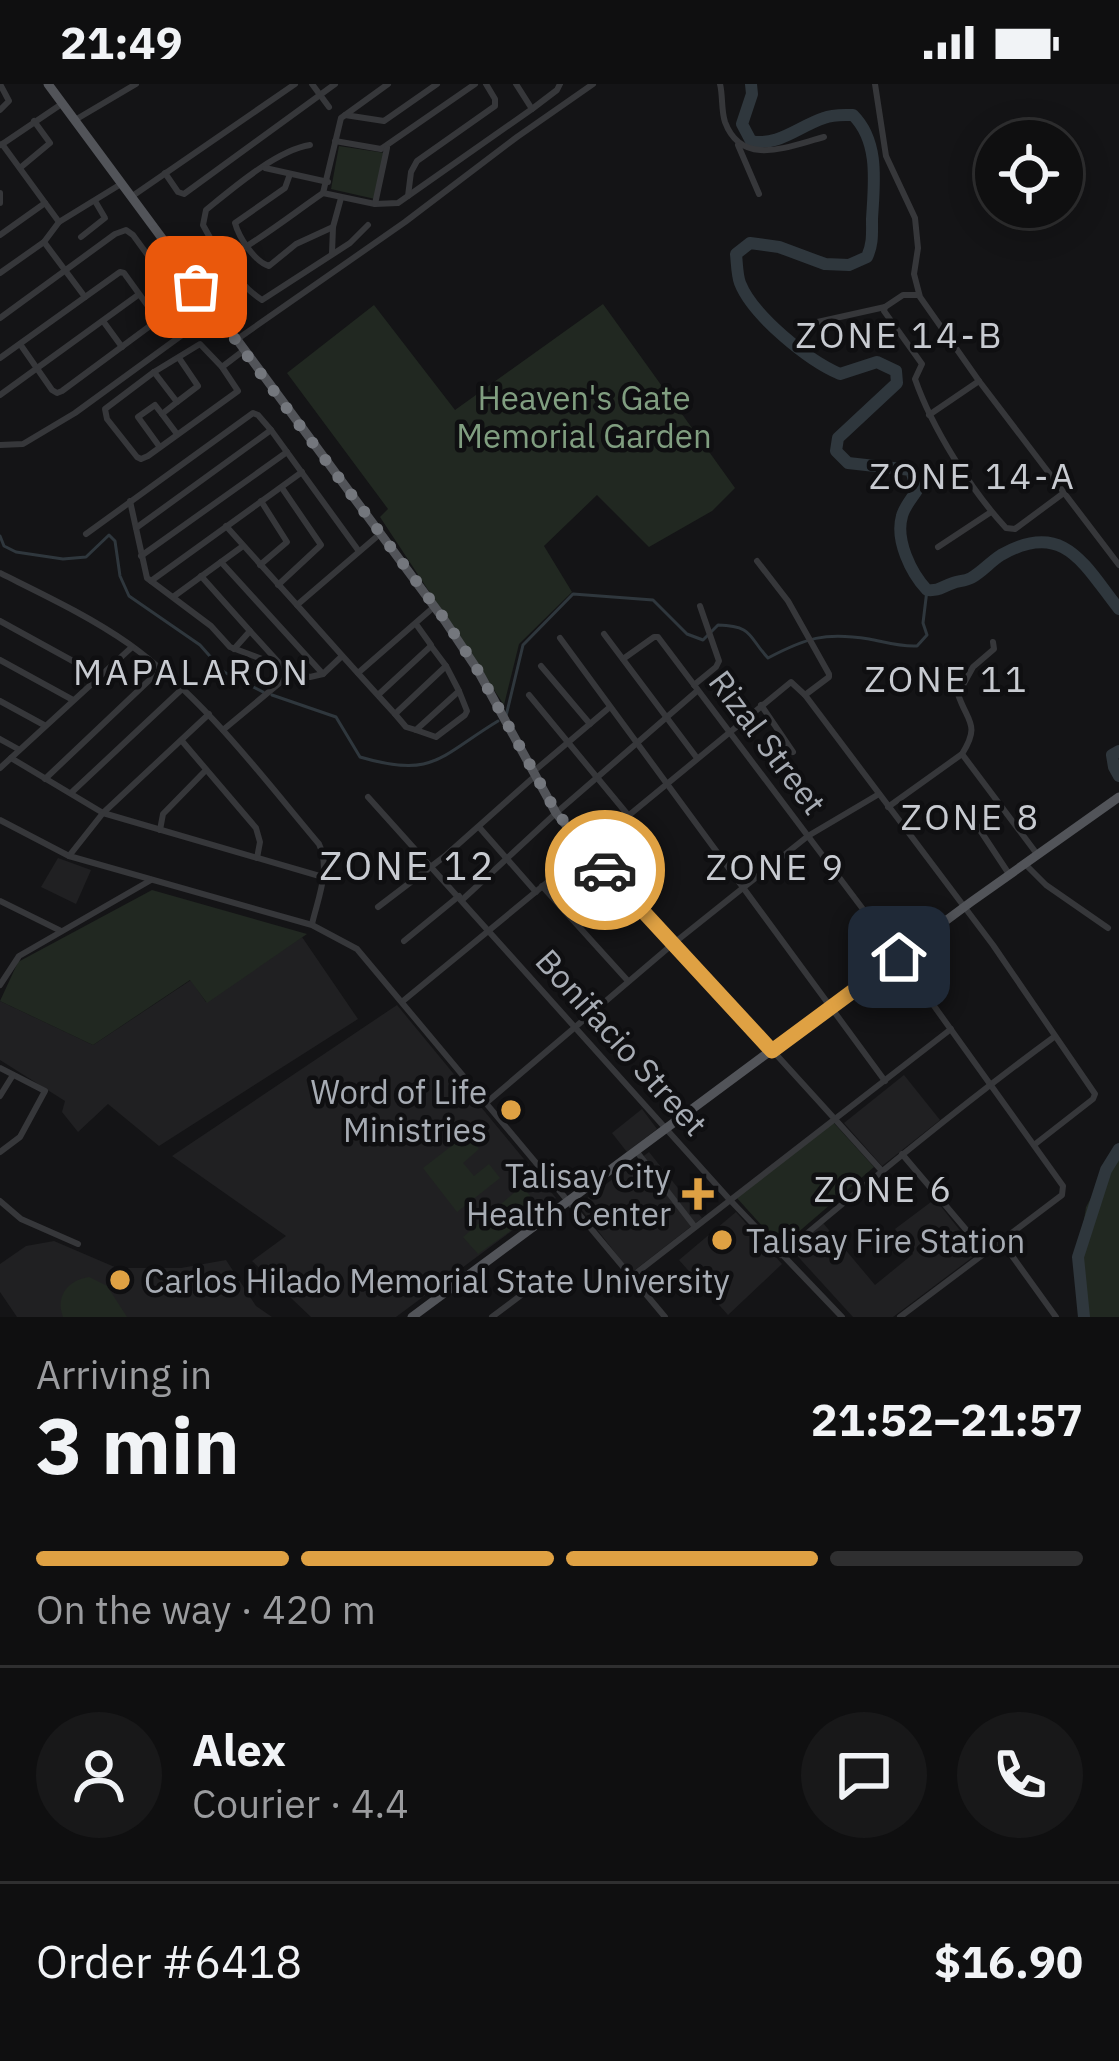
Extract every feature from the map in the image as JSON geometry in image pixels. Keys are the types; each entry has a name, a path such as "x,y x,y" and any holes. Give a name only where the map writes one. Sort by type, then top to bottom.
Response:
{"main road":[{"path":"49,84 192,286 435,606 477,669 556,812 772,1051"},
{"path":"415,1316 1119,797"}],"street":[{"path":"0,84 9,101 0,110"},
{"path":"75,120 136,84"},
{"path":"131,197 295,84"},
{"path":"313,84 329,107"},
{"path":"165,173 184,194 335,84"},
{"path":"20,344 56,393 67,388 158,320 246,244 323,193 339,121 388,84"},
{"path":"345,115 384,122 436,84"},
{"path":"335,141 387,147 475,84"},
{"path":"407,196 415,163 495,106 486,84"},
{"path":"516,84 532,109"},
{"path":"323,193 394,205 532,109 560,84"},
{"path":"236,340 593,84"},
{"path":"720,84 724,118 759,194"},
{"path":"874,84 886,156 915,218 914,274 920,297 1119,566"},
{"path":"59,222 1,145 63,103"},
{"path":"20,168 50,143 34,121"},
{"path":"737,142 763,152 824,137"},
{"path":"310,145 278,156 214,204 203,216 205,230 262,300 361,235 368,225"},
{"path":"375,204 387,147"},
{"path":"265,167 328,182"},
{"path":"290,174 285,188 235,223 263,266 333,226"},
{"path":"0,273 44,242 59,222 122,184"},
{"path":"0,193 0,203"},
{"path":"332,253 341,198"},
{"path":"81,237 105,218 95,201"},
{"path":"0,235 45,203"},
{"path":"0,318 126,230 178,298"},
{"path":"44,242 85,297"},
{"path":"0,358 119,272 158,320"},
{"path":"813,323 885,307 910,293 920,297"},
{"path":"0,395 139,294"},
{"path":"885,307 887,317 922,364 915,379 929,415 1006,528 1016,529 1065,492"},
{"path":"0,446 23,444 60,422 215,311"},
{"path":"103,320 122,347"},
{"path":"200,344 240,395 145,458 136,457 104,412 154,371 179,358 200,344"},
{"path":"222,367 244,350"},
{"path":"162,413 198,383 179,358"},
{"path":"154,371 177,402"},
{"path":"929,415 980,381"},
{"path":"159,447 138,417 153,406 177,434"},
{"path":"86,534 248,415 258,415 359,551"},
{"path":"136,528 271,430"},
{"path":"141,556 286,452"},
{"path":"151,581 302,472"},
{"path":"278,585 321,545 281,487"},
{"path":"130,501 145,572 211,626 222,641 314,678 342,656"},
{"path":"260,501 286,542 260,565"},
{"path":"938,547 992,512"},
{"path":"226,526 406,727 436,736 467,710 446,666 416,624"},
{"path":"297,604 381,533"},
{"path":"173,597 243,546"},
{"path":"757,561 810,636 830,676 805,695"},
{"path":"221,562 323,674"},
{"path":"0,573 133,647 209,714 319,844 325,860 312,925"},
{"path":"201,576 280,664"},
{"path":"358,674 435,606"},
{"path":"404,941 508,859 667,717 719,664 700,606"},
{"path":"0,621 100,676"},
{"path":"234,649 250,631"},
{"path":"604,634 697,758"},
{"name":"Rizal Street","path":"623,659 656,636 899,957 1063,1186 1062,1195 1001,1241"},
{"path":"560,638 885,1081"},
{"path":"888,807 962,754 974,725 958,694 973,667 994,649 993,642"},
{"path":"378,695 431,646"},
{"path":"0,768 133,647"},
{"path":"0,660 73,700"},
{"path":"395,714 446,666"},
{"path":"541,666 590,724"},
{"path":"45,778 160,670"},
{"path":"223,730 295,670"},
{"path":"403,1001 791,682 992,945 1095,1094 1034,1145"},
{"path":"71,793 183,688"},
{"path":"416,730 459,691"},
{"path":"529,695 628,815"},
{"path":"0,701 44,725"},
{"path":"761,705 793,752"},
{"path":"379,907 479,827 610,707"},
{"path":"69,856 104,812 209,714"},
{"path":"0,739 19,749"},
{"path":"182,741 256,829 257,858"},
{"path":"962,754 1037,854"},
{"path":"10,758 104,812 323,877"},
{"path":"160,830 167,810 206,770"},
{"path":"486,1102 808,836 880,794"},
{"name":"Bonifacio Street","path":"368,797 730,1200 842,1317"},
{"path":"968,812 1009,874"},
{"path":"1,824 69,856 312,925 357,950 665,1317"},
{"path":"479,827 628,982"},
{"path":"1024,863 1046,885 1108,928"},
{"path":"116,870 128,880 121,897"},
{"path":"0,985 14,959 151,880"},
{"path":"0,901 61,931"},
{"path":"631,1277 951,1029"},
{"path":"782,1256 902,1154 1054,1037"},
{"path":"772,1051 882,1171"},
{"path":"0,1069 45,1090 20,1137 0,1152"},
{"path":"0,1096 13,1075"},
{"path":"637,1152 695,1227"},
{"path":"902,1154 986,1253"},
{"path":"0,1201 21,1219 78,1244"},
{"path":"900,1317 1001,1241 1056,1317"},
{"path":"492,1317 541,1280"}],"shaded area":[{"path":"58,858 91,870 76,904 41,887"},
{"path":"302,937 358,1019 159,1146 108,1104 78,1132 62,1112 65,1101 0,1060 0,1001 93,1045 191,980 206,1002"},
{"path":"397,1005 556,1198 396,1317 311,1317 252,1261 286,1236 172,1156"},
{"path":"904,1075 940,1120 882,1166 844,1123"},
{"path":"642,1109 657,1129 627,1152 612,1133"},
{"path":"649,1152 702,1218 631,1273 578,1205"},
{"path":"935,1199 978,1253 893,1317 853,1317 792,1250 823,1223 875,1285 913,1254 895,1229"},
{"path":"736,1212 782,1264 728,1315 679,1260"},
{"name":"Carlos Hilado Memorial State University","path":"54,1241 117,1268 181,1268 226,1260 256,1306 272,1317 17,1317 0,1292 0,1264 26,1246"}],"green space":[{"path":"339,146 385,153 375,199 331,189"},
{"name":"Heaven's Gate Memorial Garden","path":"603,304 735,488 712,511 649,547 597,495 544,546 572,592 519,644 504,705 380,517 388,509 287,373 374,305 455,410"},
{"path":"152,890 307,934 207,1003 190,980 93,1045 0,1001 18,962"},
{"path":"833,1122 874,1167 781,1247 736,1197"},
{"path":"467,1134 479,1149 463,1163 474,1176 489,1164 500,1178 457,1212 423,1168"},
{"path":"1119,1147 1119,1317 1084,1317 1078,1257 1086,1207"},
{"path":"522,1186 541,1209 478,1254 463,1237"},
{"path":"89,1277 107,1286 127,1317 63,1317 65,1290"}],"waterway":[{"path":"751,84 742,124 751,141 779,138 842,115 853,115 868,138 874,178 867,257 849,265 825,264 779,247 750,243 736,254 738,273 757,309 813,359 840,374 877,362 896,371 897,383 838,438 836,451 848,463 911,470 917,490 900,525 906,556 921,583 931,590 966,580 1001,555 1041,542 1057,545 1083,563 1119,609"},
{"path":"0,536 4,546 16,552 63,559 86,557 109,535 115,541 120,576 129,596 200,645 224,672 263,692"},
{"path":"506,716 523,645 573,594 653,600 687,634 703,640 718,625 738,628 768,658 805,641 827,637 917,646 927,635 923,623 927,590"},
{"path":"272,695 336,717 360,757 405,766 448,754 498,721"},
{"path":"1119,751 1112,755 1119,776"},
{"path":"1084,1317 1078,1257 1106,1170 1119,1149"}],"way so far":[{"path":"196,287 446,621 556,812 605,870"}],"place":[{"name":"Word of Life Ministries","path":"511,1110"},
{"name":"Talisay City Health Center","path":"698,1194"},
{"name":"Talisay Fire Station","path":"722,1240"},
{"name":"Carlos Hilado Memorial State University","path":"120,1280"}],"district":[{"name":"ZONE 14-B","path":"900,334"},
{"name":"ZONE 14-A","path":"973,475"},
{"name":"MAPALARON","path":"192,671"},
{"name":"ZONE 11","path":"947,678"},
{"name":"ZONE 8","path":"971,816"},
{"name":"ZONE 12","path":"408,865"},
{"name":"ZONE 9","path":"776,866"},
{"name":"ZONE 6","path":"884,1188"}],"route":[{"path":"605,870 772,1051 899,957"}]}
